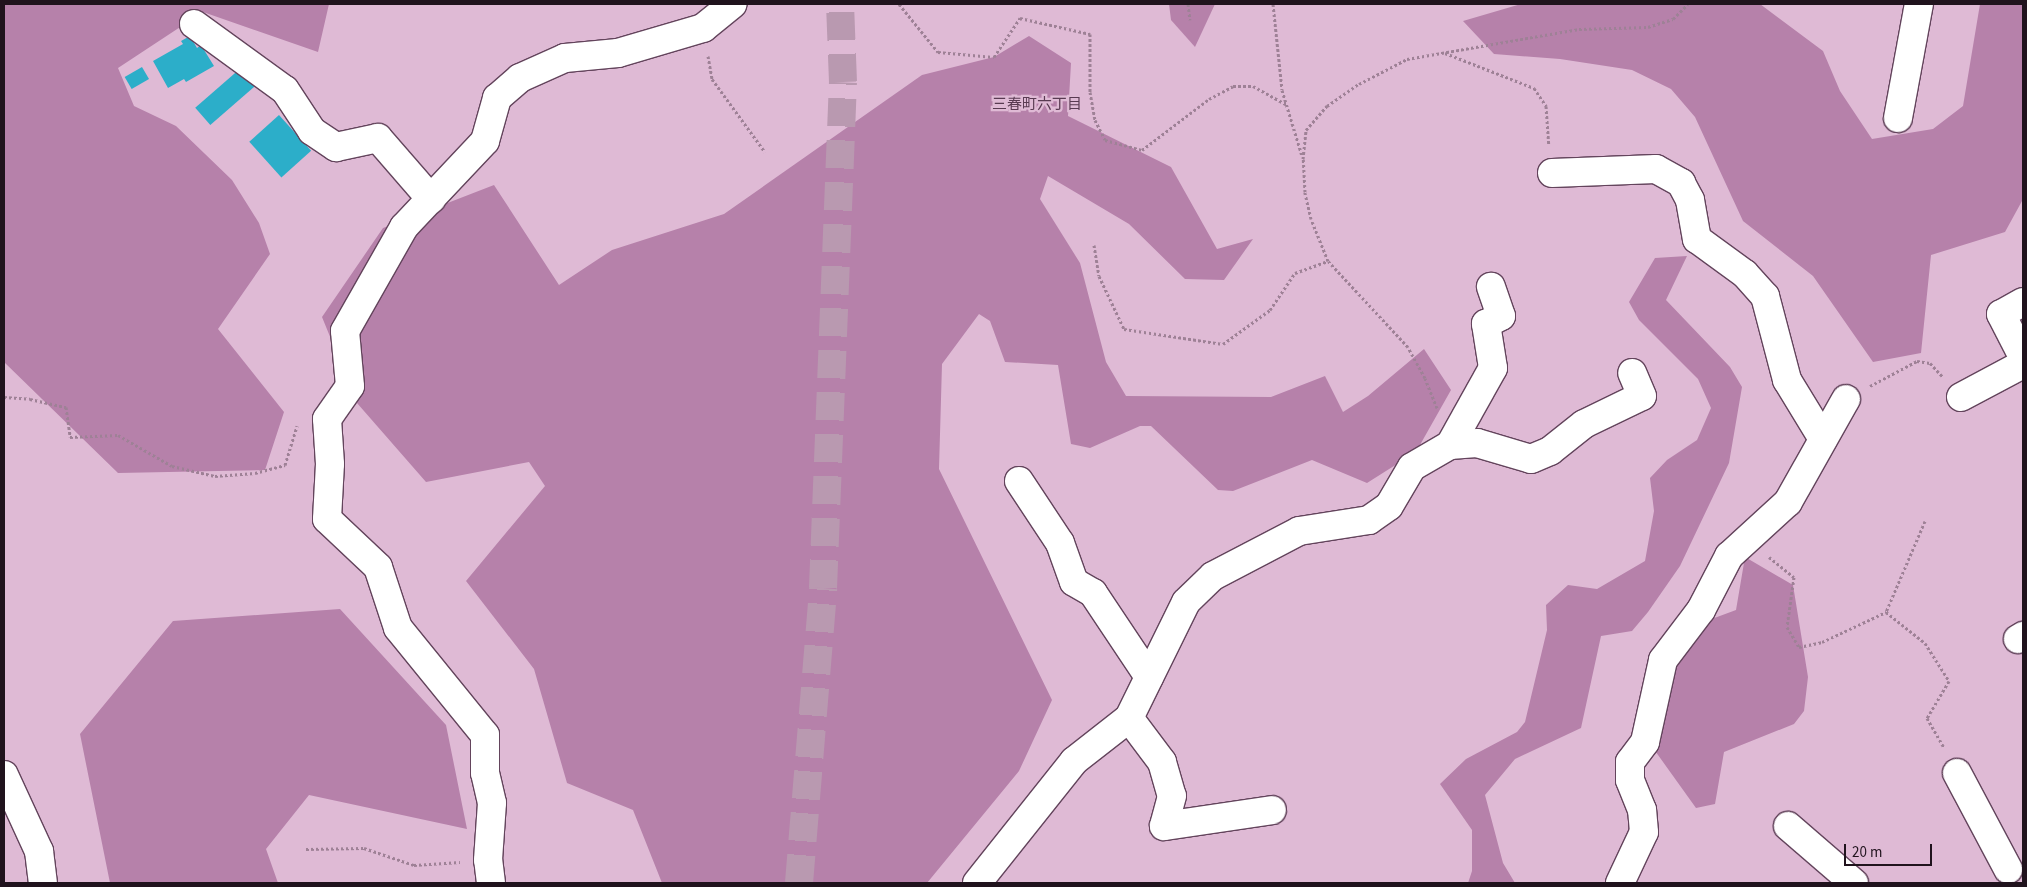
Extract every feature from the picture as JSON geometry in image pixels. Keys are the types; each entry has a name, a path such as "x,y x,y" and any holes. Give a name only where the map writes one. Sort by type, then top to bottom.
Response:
{"street":[{"path":"490,872 492,803 485,773 485,736 398,628 378,567 327,519 330,464 328,419 350,386 345,331 404,227 485,142 497,98 520,78 565,58 618,53 703,28 732,4"},
{"path":"1898,118 1920,4"},
{"path":"194,24 285,90 312,131 336,147 378,138 431,199"},
{"path":"1552,173 1656,169 1681,183 1690,200 1697,239 1745,274 1765,296 1787,380 1823,439"},
{"path":"1445,447 1493,368 1486,324 1501,316 1491,287"},
{"path":"2023,302 2001,314 2023,357"},
{"path":"1961,397 2023,364"},
{"path":"977,883 1074,761 1129,718 1186,602 1212,576 1299,531 1369,520 1389,506 1412,467 1445,447 1477,443 1531,459 1550,451 1584,424 1642,396 1632,373"},
{"path":"1620,883 1644,832 1642,810 1630,780 1630,762 1644,742 1663,660 1701,610 1729,556 1788,502 1846,399"},
{"path":"1019,481 1060,543 1074,582 1092,593 1149,677"},
{"path":"1129,718 1162,762 1172,796 1164,826 1272,810"},
{"path":"1957,773 2013,867"},
{"path":"4,775 39,851 43,883"},
{"path":"1788,826 1854,883"}],"path":[{"path":"899,4 938,52 994,57 1020,18 1090,34 1090,92 1095,120 1105,140 1142,150 1209,99 1234,86 1253,86 1287,105"},
{"path":"1188,4 1190,20"},
{"path":"1273,4 1287,105 1303,159 1310,220 1328,261 1408,347 1425,378 1436,408 1445,447"},
{"path":"1303,159 1306,130 1327,106 1358,84 1406,59 1580,29 1648,27 1673,19 1688,4"},
{"path":"703,28 712,79 766,152"},
{"path":"1444,52 1534,88 1546,106 1552,173"},
{"path":"1094,244 1099,276 1124,328 1223,344 1270,310 1295,273 1328,261"},
{"path":"1846,399 1917,361 1930,363 1961,397"},
{"path":"4,397 30,399 66,407 70,437 118,435 172,466 215,476 255,473 285,465 302,408 317,411 328,419"},
{"path":"1748,539 1794,577 1787,627 1799,647 1822,642 1886,612 1924,520"},
{"path":"1886,612 1925,644 1949,681 1927,718 1957,773"},
{"path":"306,849 364,848 414,865 490,872"}],"shaded area":[{"path":"4,4 329,4 318,52 203,12 118,68 134,106 176,126 232,180 259,223 270,254 218,329 284,412 265,470 118,473 4,362"},
{"path":"1169,4 1215,4 1195,47 1171,20"},
{"path":"1521,4 1760,4 1823,51 1840,91 1872,139 1933,129 1963,106 1980,4 2023,4 2022,201 2005,232 1931,255 1921,353 1873,362 1813,276 1743,221 1695,117 1671,89 1632,70 1560,59 1494,54 1463,21"},
{"path":"1029,36 1071,63 1068,116 1171,167 1217,249 1253,239 1224,280 1185,279 1129,224 1048,176 1040,199 1080,263 1106,362 1126,396 1271,397 1325,376 1343,412 1368,396 1424,349 1451,390 1416,452 1367,483 1312,460 1233,491 1218,490 1151,426 1140,426 1090,448 1071,444 1058,365 1005,362 990,321 979,314 942,364 939,469 1052,700 1019,771 927,883 662,883 633,810 567,783 534,669 466,581 545,486 529,462 426,482 357,403 322,317 383,228 494,185 559,285 612,250 724,214 922,75 994,57"},
{"path":"1687,256 1666,300 1730,367 1742,387 1729,463 1680,566 1648,612 1632,631 1601,636 1581,728 1515,759 1485,795 1503,863 1515,883 1468,883 1472,871 1472,830 1440,784 1466,759 1517,732 1525,722 1547,630 1546,605 1568,585 1597,589 1645,561 1654,511 1650,478 1667,460 1697,440 1711,408 1698,379 1639,320 1629,302 1655,258"},
{"path":"1745,557 1793,585 1808,677 1804,711 1794,724 1724,752 1715,804 1696,808 1648,741 1673,659 1709,620 1736,610"},
{"path":"340,609 446,725 467,829 309,795 266,849 278,883 110,883 80,734 173,621"}],"building":[{"path":"190,36 197,48 201,45 214,66 186,82 184,79 168,88 153,61 183,44 181,41"},
{"path":"142,67 149,79 132,89 125,77"},
{"path":"242,67 257,84 210,125 195,108"},
{"path":"279,115 311,151 281,177 249,142"}],"tunnel":[{"path":"799,883 823,588 843,82 840,4"}],"district":[{"name":"三春町六丁目","path":"1037,105"}]}
